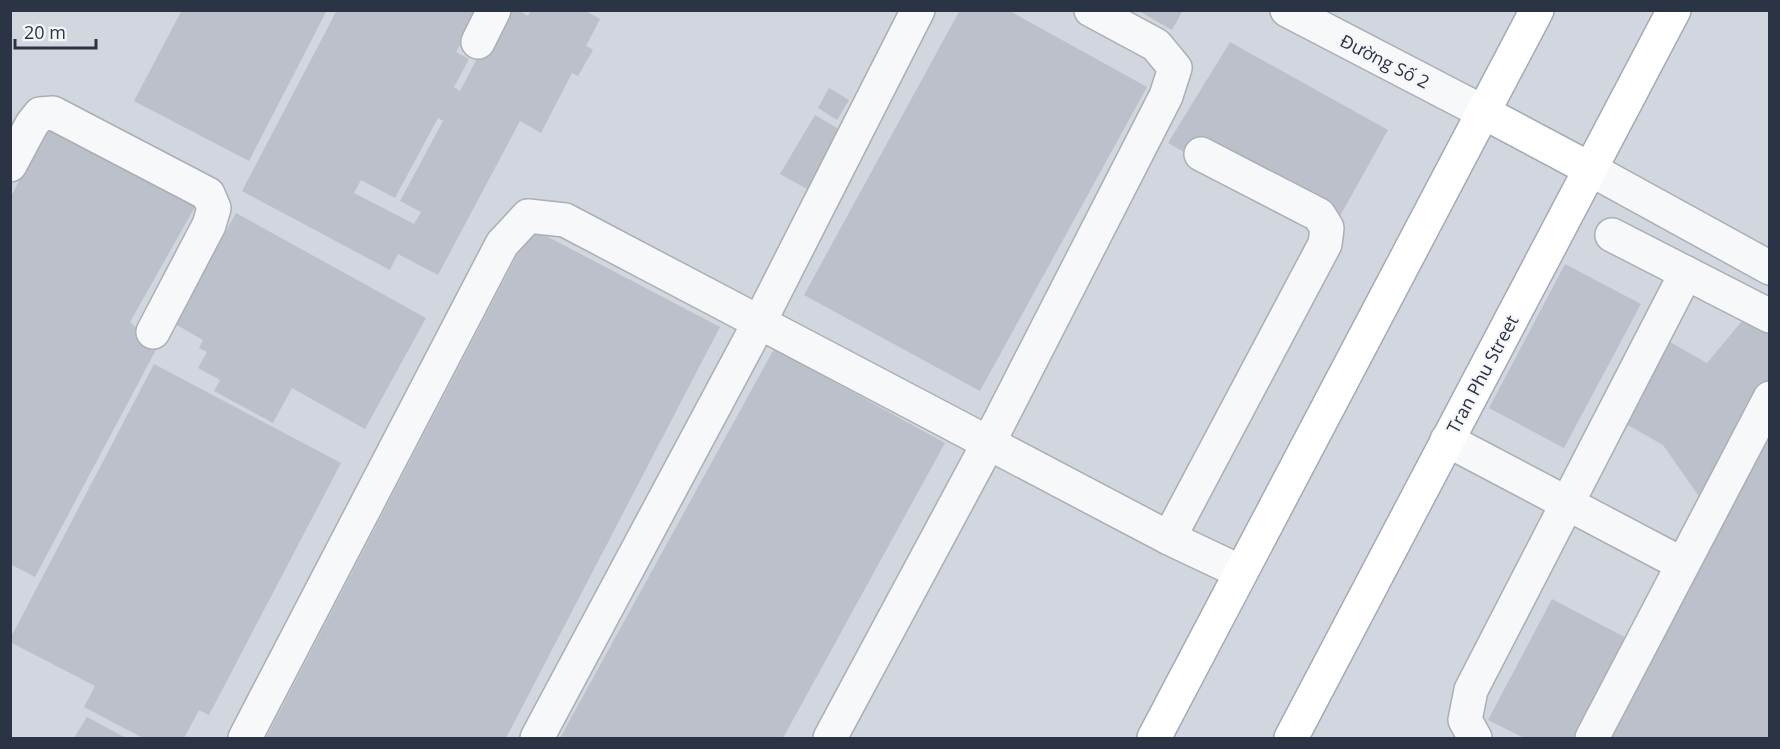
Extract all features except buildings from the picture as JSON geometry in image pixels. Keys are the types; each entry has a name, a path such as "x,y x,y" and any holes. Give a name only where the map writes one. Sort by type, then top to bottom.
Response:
{"main road":[{"path":"1154,738 1537,10"},
{"name":"Tran Phu Street","path":"1291,738 1674,10"},
{"path":"1483,112 1590,169"}],"street":[{"path":"478,42 494,10"},
{"path":"537,738 760,321 918,10"},
{"path":"830,738 989,442 1166,96 1175,68 1156,45 1091,10"},
{"name":"Đường Số 2","path":"1287,10 1483,112"},
{"path":"10,165 40,114 53,113 208,194 214,208 208,225 153,332"},
{"path":"1169,538 1325,244 1327,228 1318,215 1201,154"},
{"path":"1590,169 1770,268"},
{"path":"245,738 502,244 528,216 565,220 1169,538 1241,572"},
{"path":"1612,235 1770,316"},
{"path":"1475,738 1466,720 1471,690 1686,273"},
{"path":"1592,738 1770,398"},
{"path":"1447,440 1683,564"}],"shaded area":[{"path":"11,11 1769,11 1769,738 11,738"}]}
